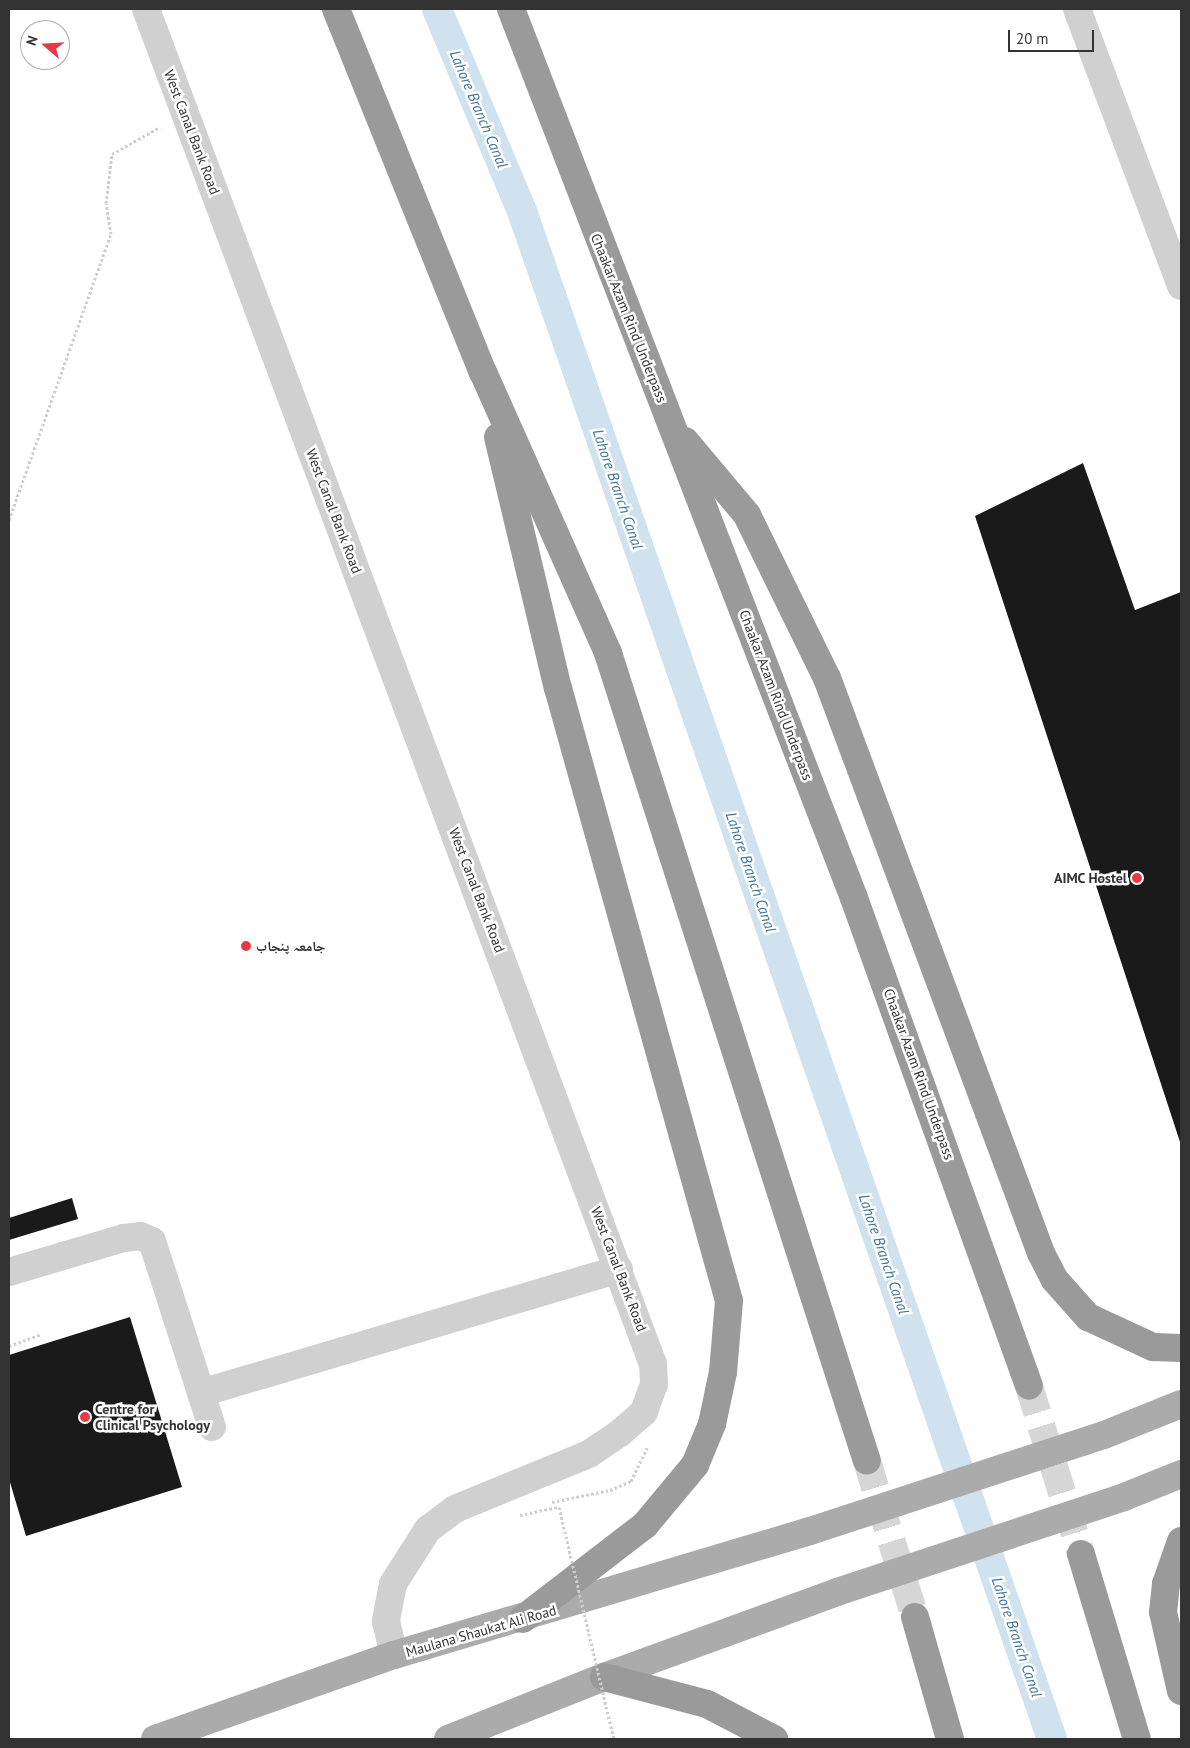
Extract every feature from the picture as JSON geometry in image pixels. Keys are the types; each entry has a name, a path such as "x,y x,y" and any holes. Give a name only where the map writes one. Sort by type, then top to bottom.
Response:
{"highway":[{"path":"336,9 483,372 608,653 867,1461"},
{"name":"Chaakar Azam Rind Underpass","path":"510,9 854,898 1029,1386"},
{"path":"483,372 558,688 729,1301 723,1372 712,1424 695,1465 646,1525 523,1619"},
{"path":"670,423 747,516 827,678 1052,1274 1088,1317 1153,1347 1181,1348"},
{"path":"1179,1549 1163,1612 1181,1691"},
{"path":"1081,1554 1137,1739"},
{"path":"915,1617 950,1739"},
{"path":"604,1676 707,1704 774,1739"}],"main road":[{"name":"Maulana Shaukat Ali Road","path":"155,1739 394,1655 523,1619 810,1531 1104,1435 1181,1404"},
{"path":"448,1739 604,1676 837,1592 1124,1497 1181,1474"}],"street":[{"name":"West Canal Bank Road","path":"146,9 653,1364 654,1384 644,1412 589,1454 456,1509 428,1529 393,1584 386,1621 394,1655"},
{"path":"1077,9 1181,286"},
{"path":"9,1272 124,1238 140,1236 152,1241 212,1427"},
{"path":"201,1393 619,1269"}],"path":[{"path":"9,520 111,234 106,203 112,154 185,114"},
{"path":"9,1346 40,1335"},
{"path":"559,1506 614,1739"}],"building":[{"name":"AIMC Hostel","path":"1083,463 1135,610 1181,592 1181,1145 975,516"},
{"path":"72,1198 78,1219 9,1240 9,1218"},
{"name":"Centre for Clinical Psychology","path":"130,1317 182,1487 26,1536 9,1479 9,1355"}],"waterway":[{"name":"Lahore Branch Canal","path":"437,9 523,214 1052,1739"}],"tunnel":[{"path":"1029,1386 1081,1554"},
{"path":"867,1461 915,1617"}],"place":[{"name":"AIMC Hostel","path":"1137,878"},
{"name":"جامعہ پنجاب","path":"246,946"},
{"name":"Centre for Clinical Psychology","path":"85,1417"}]}
